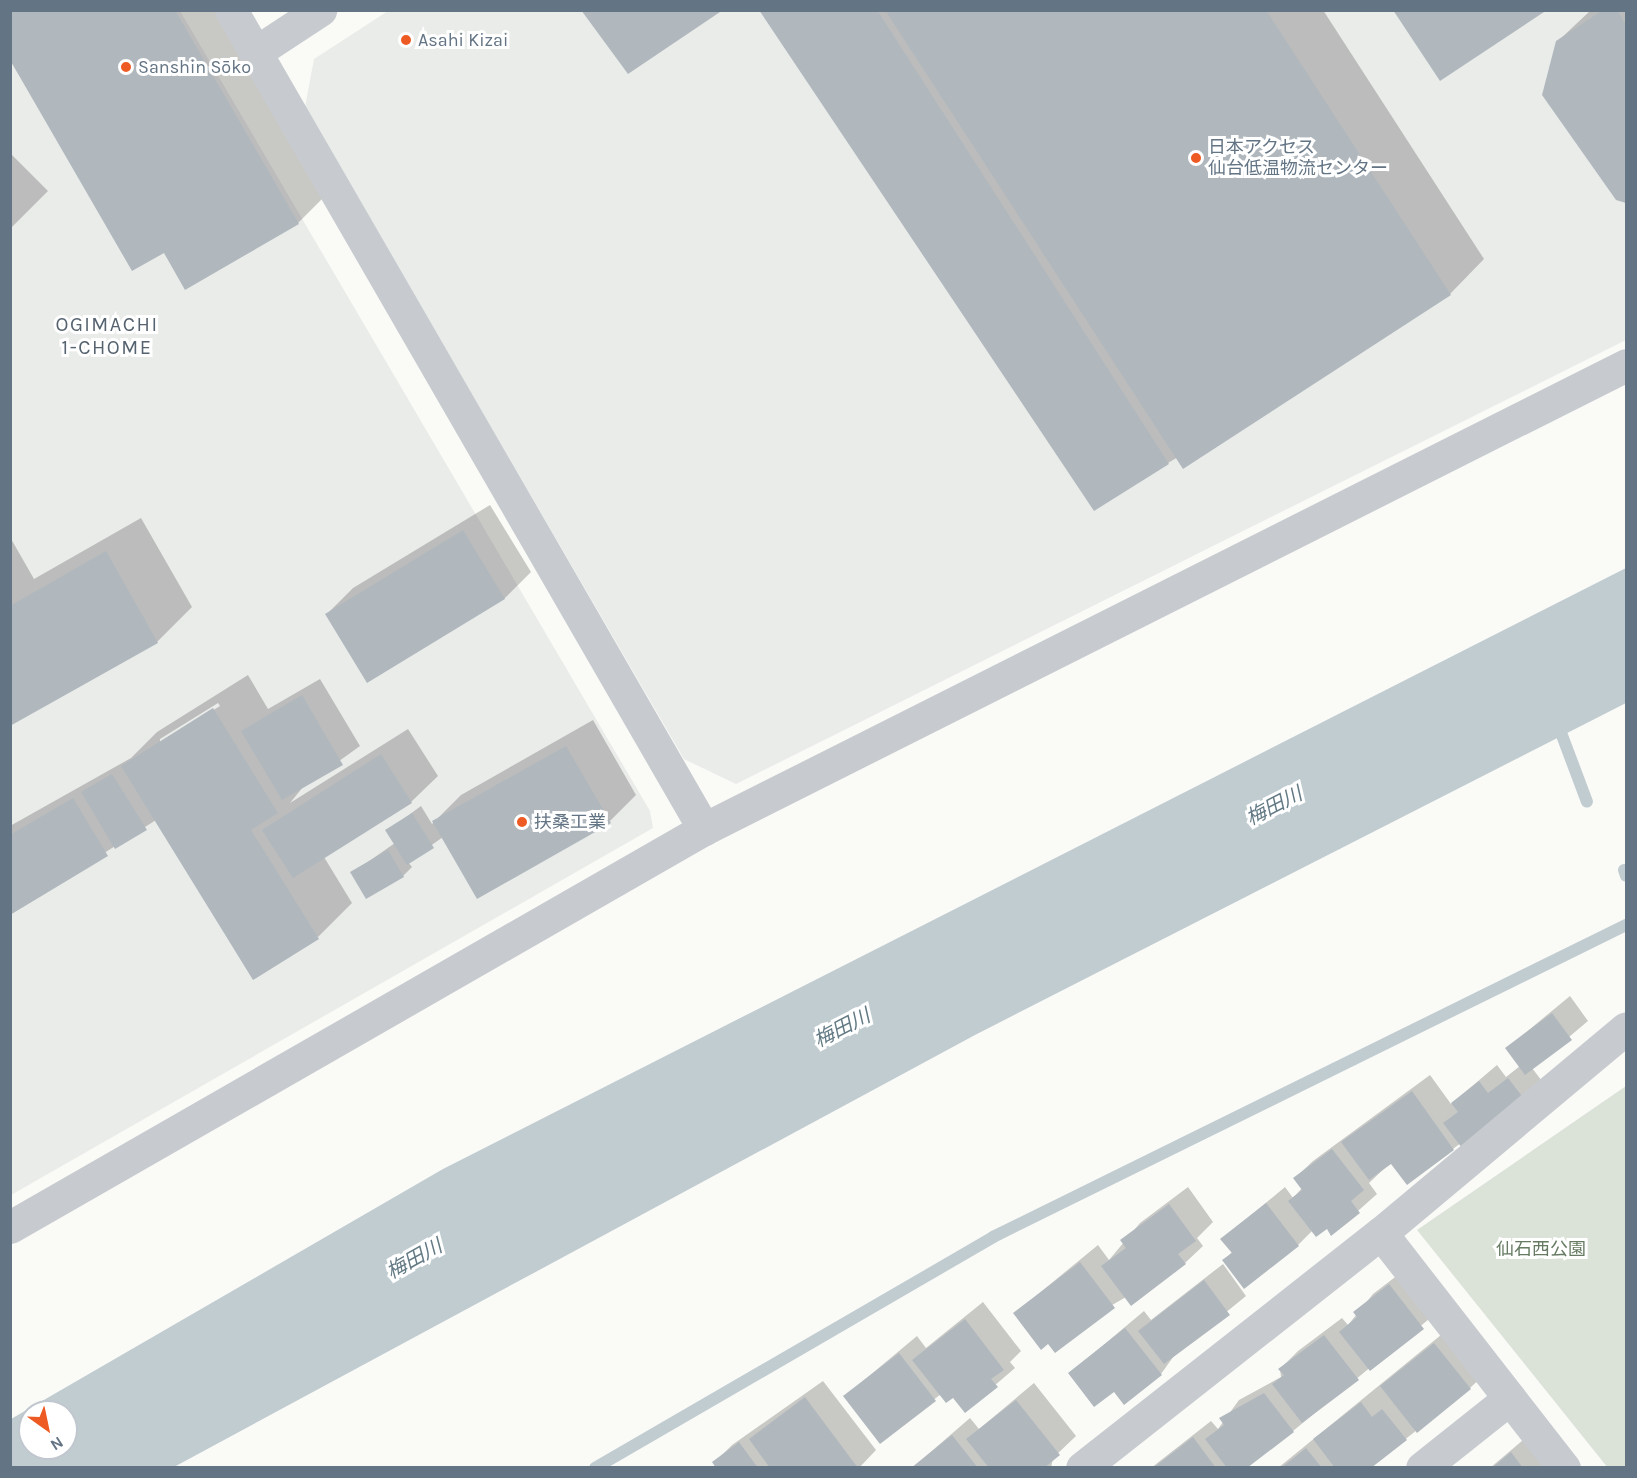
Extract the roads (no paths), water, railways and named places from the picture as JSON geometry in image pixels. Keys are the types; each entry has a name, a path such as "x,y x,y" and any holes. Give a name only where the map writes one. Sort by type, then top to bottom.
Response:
{"street":[{"path":"231,10 704,829"},
{"path":"256,52 320,10"},
{"path":"10,1227 704,829 1626,365"},
{"path":"1082,1467 1381,1233 1626,1028"},
{"path":"1381,1233 1564,1467"},
{"path":"1422,1467 1510,1398"}],"water":[{"name":"梅田川","path":"1626,568 1626,703 975,1035 174,1467 11,1467 11,1419 18,1415 18,1460 78,1460 78,1400 44,1400 443,1169"}],"waterway":[{"path":"1557,722 1587,802"},
{"path":"1624,870 1626,876"},
{"path":"595,1468 993,1237 1626,925"}],"place":[{"name":"Asahi Kizai","path":"406,40"},
{"name":"Sanshin Sōko","path":"126,67"},
{"name":"日本アクセス 仙台低温物流センター","path":"1196,158"},
{"name":"扶桑工業","path":"522,822"}],"district":[{"name":"OGIMACHI 1-CHOME","path":"107,336"}],"park label":[{"name":"仙石西公園","path":"1541,1249"}]}
